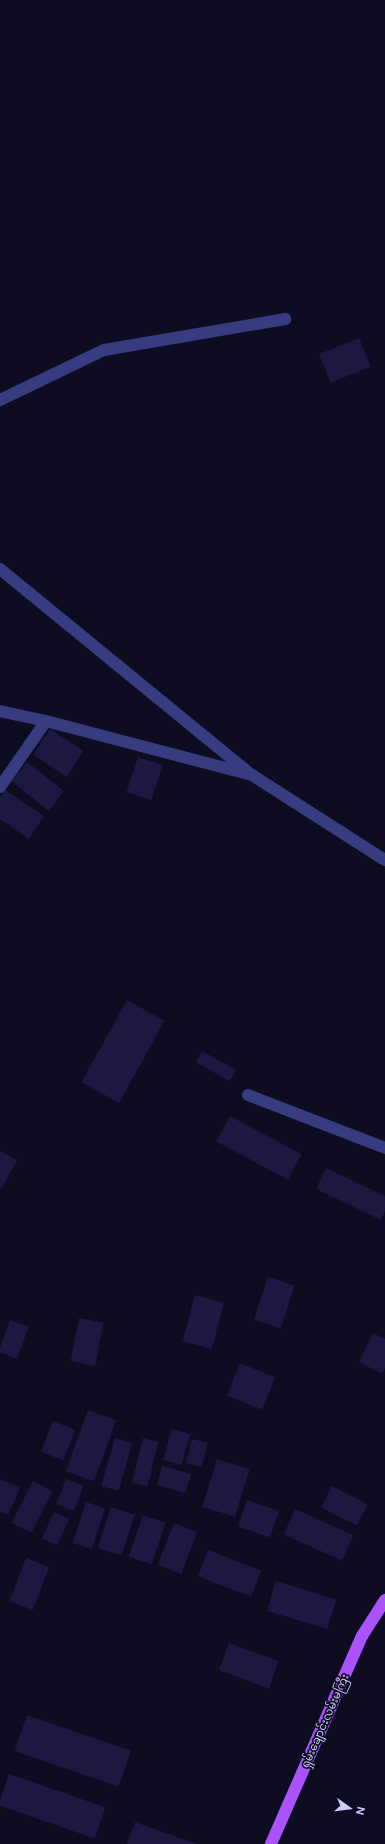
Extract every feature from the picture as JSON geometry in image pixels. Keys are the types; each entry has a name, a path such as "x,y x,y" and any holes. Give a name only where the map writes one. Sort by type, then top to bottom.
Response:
{"main road":[{"name":"ရှမ်းချောင်းလမ်းမကြီး","path":"271,1844 362,1636 385,1600"}],"street":[{"path":"0,400 104,350 285,319"},
{"path":"0,569 252,776 385,860"},
{"path":"0,712 46,721 252,776"},
{"path":"0,787 46,721"},
{"path":"248,1095 385,1148"}],"building":[{"path":"359,338 371,367 331,383 319,354"},
{"path":"50,729 84,751 67,777 33,755"},
{"path":"138,757 163,765 151,800 127,792"},
{"path":"27,762 64,791 49,811 12,782"},
{"path":"5,790 44,816 29,839 0,819 0,798"},
{"path":"127,1000 165,1021 119,1103 81,1082"},
{"path":"202,1051 236,1070 230,1081 196,1062"},
{"path":"230,1116 302,1154 288,1180 216,1142"},
{"path":"0,1151 17,1160 2,1188 0,1187"},
{"path":"326,1168 385,1196 385,1211 381,1220 316,1189"},
{"path":"268,1277 295,1286 281,1328 254,1320"},
{"path":"195,1295 224,1303 212,1349 183,1341"},
{"path":"79,1318 104,1323 95,1366 71,1361"},
{"path":"10,1320 29,1327 17,1359 0,1353 0,1347"},
{"path":"373,1333 385,1339 385,1368 382,1374 359,1362"},
{"path":"240,1363 275,1377 262,1410 227,1395"},
{"path":"88,1410 116,1420 94,1481 66,1471"},
{"path":"53,1421 75,1430 63,1461 41,1452"},
{"path":"172,1429 190,1434 181,1465 163,1460"},
{"path":"115,1438 132,1443 119,1491 101,1486"},
{"path":"143,1438 159,1442 147,1487 132,1483"},
{"path":"192,1439 208,1443 201,1467 186,1463"},
{"path":"217,1459 250,1469 235,1517 202,1507"},
{"path":"162,1466 191,1474 186,1493 157,1485"},
{"path":"0,1479 20,1488 8,1515 0,1512"},
{"path":"66,1479 84,1486 74,1511 56,1504"},
{"path":"33,1481 53,1491 31,1533 12,1523"},
{"path":"332,1486 368,1504 357,1526 321,1507"},
{"path":"247,1500 279,1511 270,1538 238,1526"},
{"path":"86,1502 105,1508 92,1549 73,1543"},
{"path":"111,1507 135,1515 121,1556 98,1548"},
{"path":"295,1509 353,1535 342,1561 284,1535"},
{"path":"54,1512 69,1519 57,1545 42,1538"},
{"path":"143,1515 166,1523 151,1564 129,1557"},
{"path":"174,1523 197,1532 181,1574 158,1565"},
{"path":"208,1550 261,1570 251,1597 198,1576"},
{"path":"26,1558 49,1567 33,1610 10,1601"},
{"path":"276,1581 336,1599 327,1629 267,1611"},
{"path":"229,1643 279,1661 269,1688 219,1670"},
{"path":"27,1715 131,1751 119,1787 15,1751"},
{"path":"9,1774 105,1807 95,1838 0,1806 0,1800"},
{"path":"135,1822 197,1844 127,1844"}]}
